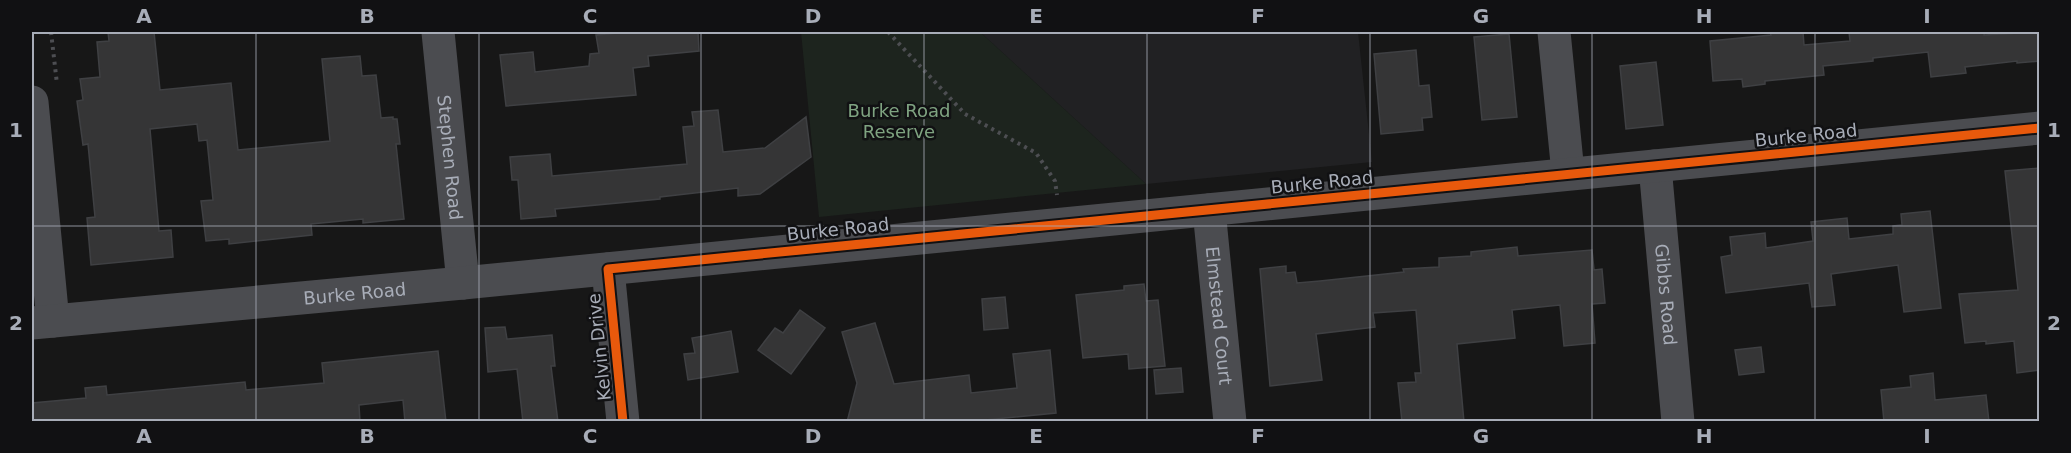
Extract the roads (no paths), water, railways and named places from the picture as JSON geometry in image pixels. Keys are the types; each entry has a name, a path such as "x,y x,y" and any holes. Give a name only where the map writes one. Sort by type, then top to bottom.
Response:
{"street":[{"name":"Stephen Road","path":"438,32 463,283"},
{"path":"1554,32 1568,173"},
{"path":"32,102 42,322"},
{"name":"Burke Road","path":"42,322 608,269 2040,128"},
{"name":"Gibbs Road","path":"1655,166 1678,422"},
{"name":"Elmstead Court","path":"1209,210 1230,422"},
{"name":"Kelvin Drive","path":"608,269 623,422"}],"park label":[{"name":"Burke Road Reserve","path":"899,120"}]}
